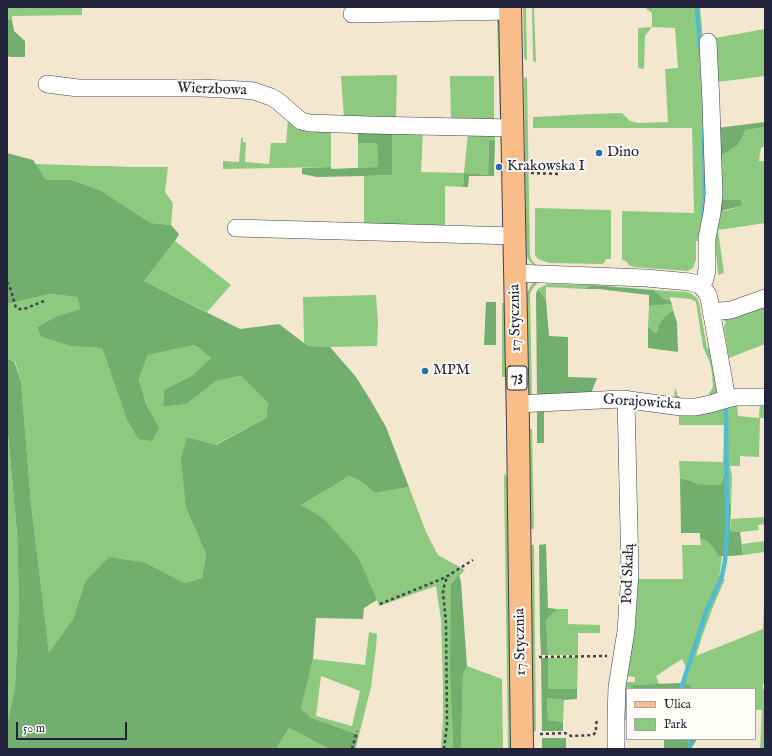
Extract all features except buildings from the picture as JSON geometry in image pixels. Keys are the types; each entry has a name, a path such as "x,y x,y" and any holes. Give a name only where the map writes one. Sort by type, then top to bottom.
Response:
{"main road":[{"name":"17 Stycznia","path":"510,9 522,749"}],"street":[{"path":"352,14 510,9"},
{"path":"701,286 705,279 707,270 707,238 714,196 708,42"},
{"name":"Wierzbowa","path":"47,84 78,88 201,88 254,91 278,101 301,121 310,123 512,128"},
{"path":"236,228 514,236"},
{"path":"515,273 646,278 690,282 701,286 708,295 727,399"},
{"path":"711,312 731,310 765,298"},
{"name":"Gorajowicka","path":"517,404 626,399 681,407 696,407 736,397 765,397"},
{"name":"Pod Skałą","path":"616,749 616,698 626,631 630,568 626,399"}],"path":[{"path":"531,173 561,174"},
{"path":"7,282 18,309 24,309 44,301"},
{"path":"380,604 436,582 473,560"},
{"path":"444,749 447,725 446,623 443,592 445,582 449,575"},
{"path":"539,657 622,656"},
{"path":"540,734 565,733 571,736 593,735 596,732 597,721"},
{"path":"352,749 357,731"}],"green space":[{"path":"7,7 82,7 82,15 12,16 12,20 7,20"},
{"path":"523,7 526,7 527,61 524,58"},
{"path":"532,7 534,7 536,62 533,61"},
{"path":"644,7 700,7 711,182 701,241 696,241 696,260 693,268 688,271 633,267 626,261 622,260 622,211 694,213 692,128 533,128 533,117 591,114 622,113 630,121 639,123 668,122 665,69 678,68 675,28 652,27 652,13"},
{"path":"497,18 502,22 503,120 500,122"},
{"path":"7,20 12,20 14,31 25,41 25,57 7,56"},
{"path":"652,27 645,36 644,69 638,68 638,28"},
{"path":"765,29 765,76 718,82 710,39"},
{"path":"397,75 396,120 344,119 341,76"},
{"path":"450,76 494,76 494,122 451,122"},
{"path":"527,77 530,255 531,259 538,267 531,263 526,253 524,78"},
{"path":"288,119 331,129 331,167 223,169 223,161 239,162 241,139 243,137 243,142 246,142 245,162 269,164 271,143 286,143"},
{"path":"765,122 765,127 746,130 738,145 716,159 717,128"},
{"path":"765,127 765,146 761,148 759,161 765,161 765,223 718,230 724,273 718,275 715,240 716,159 738,145 746,130","holes":["718,198 723,200 741,200 742,206 724,211"]},
{"path":"358,129 392,130 392,175 317,177 302,174 302,168 331,167 331,169 378,167 377,143 358,143"},
{"path":"392,130 423,131 421,172 464,173 463,187 445,186 445,230 364,228 364,176 392,175"},
{"path":"468,132 494,132 495,140 489,142 488,175 464,173"},
{"path":"495,140 494,176 469,176 468,187 463,187 464,173 488,175 489,141"},
{"path":"358,143 377,143 378,167 358,168"},
{"path":"7,153 33,160 46,180 71,180 100,190 151,223 171,225 179,234 144,281 240,329 279,324 308,346 330,347 356,377 371,401 386,427 409,487 375,493 362,482 349,476 301,505 324,519 358,557 377,600 364,608 363,619 316,618 313,659 301,709 312,718 359,735 355,749 329,749 289,728 276,749 7,749 7,725 15,687 19,603 17,533 7,423 7,359 14,361 21,381 31,503 49,653 73,619 85,582 109,557 146,563 185,583 202,578 206,554 186,508 181,458 187,437 216,445 266,418 268,403 241,376 216,381 187,404 163,407 164,390 193,375 211,358 195,345 148,355 139,379 146,404 159,427 152,441 138,439 127,419 102,348 70,346 41,337 37,327 57,316 80,309 77,297 50,294 7,304"},
{"path":"35,164 168,167 165,192 173,203 171,225 151,223 100,190 71,180 46,180"},
{"path":"718,197 723,200 741,200 742,206 724,210 718,215"},
{"path":"535,208 611,210 611,259 606,259 602,264 549,263 538,259 535,255"},
{"path":"175,241 231,285 207,312 144,281"},
{"path":"537,281 537,284 532,289 530,294 532,398 528,399 527,294 533,283"},
{"path":"547,284 592,285 584,289 546,287 546,300 538,289"},
{"path":"592,285 654,290 664,299 670,300 672,304 649,306 649,295 598,289 584,289"},
{"path":"538,289 546,300 549,336 568,337 568,377 597,378 590,396 537,398 536,293"},
{"path":"654,290 687,292 697,298 707,348 711,348 719,387 717,397 712,400 692,403 674,400 675,387 678,396 683,400 692,401 708,398 713,387 712,373 710,363 703,347 696,302 691,299 670,297 670,300 664,299"},
{"path":"50,294 77,297 80,309 57,316 37,327 41,337 70,346 102,348 111,373 159,427 146,404 139,379 148,355 195,345 212,358 193,375 164,390 163,407 187,404 216,381 241,376 268,403 266,418 215,445 187,437 186,508 206,554 202,578 185,583 146,563 85,582 73,619 49,654 31,503 21,381 15,361 7,359 7,304"},
{"path":"376,295 378,322 377,346 330,347 308,346 304,343 303,297"},
{"path":"765,301 765,344 729,358 724,327 726,322 723,319"},
{"path":"486,302 496,302 496,345 484,345"},
{"path":"502,303 506,303 507,375 505,377 502,377"},
{"path":"672,304 673,310 665,316 659,324 657,332 652,332 648,327 649,306"},
{"path":"673,310 677,323 678,352 648,348 648,327 654,333 657,332 659,324 665,316"},
{"path":"760,401 765,401 765,418 760,418 759,457 740,456 740,466 730,466 732,476 731,505 725,497 723,476 720,485 697,484 680,478 679,461 723,462 724,425 679,425 679,410 737,404 738,416 759,418"},
{"path":"544,407 544,443 537,443 537,411"},
{"path":"7,423 17,533 19,603 15,687 7,725"},
{"path":"528,429 532,429 534,529 530,529"},
{"path":"504,474 508,477 512,749 508,749"},
{"path":"724,475 725,497 731,505 730,531 740,532 743,555 718,556 708,542 700,538 700,533 681,533 680,478 697,484 720,485"},
{"path":"349,476 362,482 375,493 409,487 426,532 438,555 465,570 451,584 452,749 441,749 443,682 441,620 436,586 379,606 377,600 301,505"},
{"path":"765,517 765,524 758,525 759,530 740,532 730,531 731,519"},
{"path":"700,538 708,542 718,556 722,556 719,579 725,579 713,607 696,656 763,629 765,604 765,684 763,684 763,689 765,689 765,749 760,749 762,710 756,710 756,688 690,688 690,685 681,683 686,667 682,659 656,676 659,684 630,685 632,688 626,688 626,720 621,721 625,682 635,682 635,677 626,676 636,579 683,579 682,545 701,545"},
{"path":"765,541 765,552 743,555 742,544"},
{"path":"546,544 548,608 557,609 546,620 548,655 541,655 539,545"},
{"path":"530,545 534,545 536,731 533,732"},
{"path":"459,575 461,582 467,666 463,675 461,749 452,749 453,738 450,669 451,584"},
{"path":"557,609 568,609 568,624 600,625 600,633 578,633 578,655 548,655 546,620"},
{"path":"369,632 377,634 371,687 359,735 312,718 301,709 313,659 365,665","holes":["321,676 360,691 352,726 316,716"]},
{"path":"578,657 577,689 548,689 548,658"},
{"path":"541,658 548,658 548,689 577,689 577,699 564,700 547,698 548,720 563,722 563,731 542,731"},
{"path":"467,666 502,679 503,749 461,749 463,675"},
{"path":"681,683 691,685 690,688 632,688 630,685"},
{"path":"547,698 564,700 563,722 548,720"},
{"path":"289,728 329,749 276,749"},
{"path":"542,738 566,738 566,749 542,749"},
{"path":"664,740 696,740 693,746 687,749 664,749"}],"waterway":[{"path":"697,7 700,47"},
{"path":"703,216 705,200 704,130"},
{"path":"681,688 706,612 722,576 725,561 727,530 726,410"},
{"path":"689,740 690,749"}],"place":[{"name":"Dino","path":"599,153"},
{"name":"Krakowska I","path":"499,167"},
{"name":"MPM","path":"425,371"}]}
